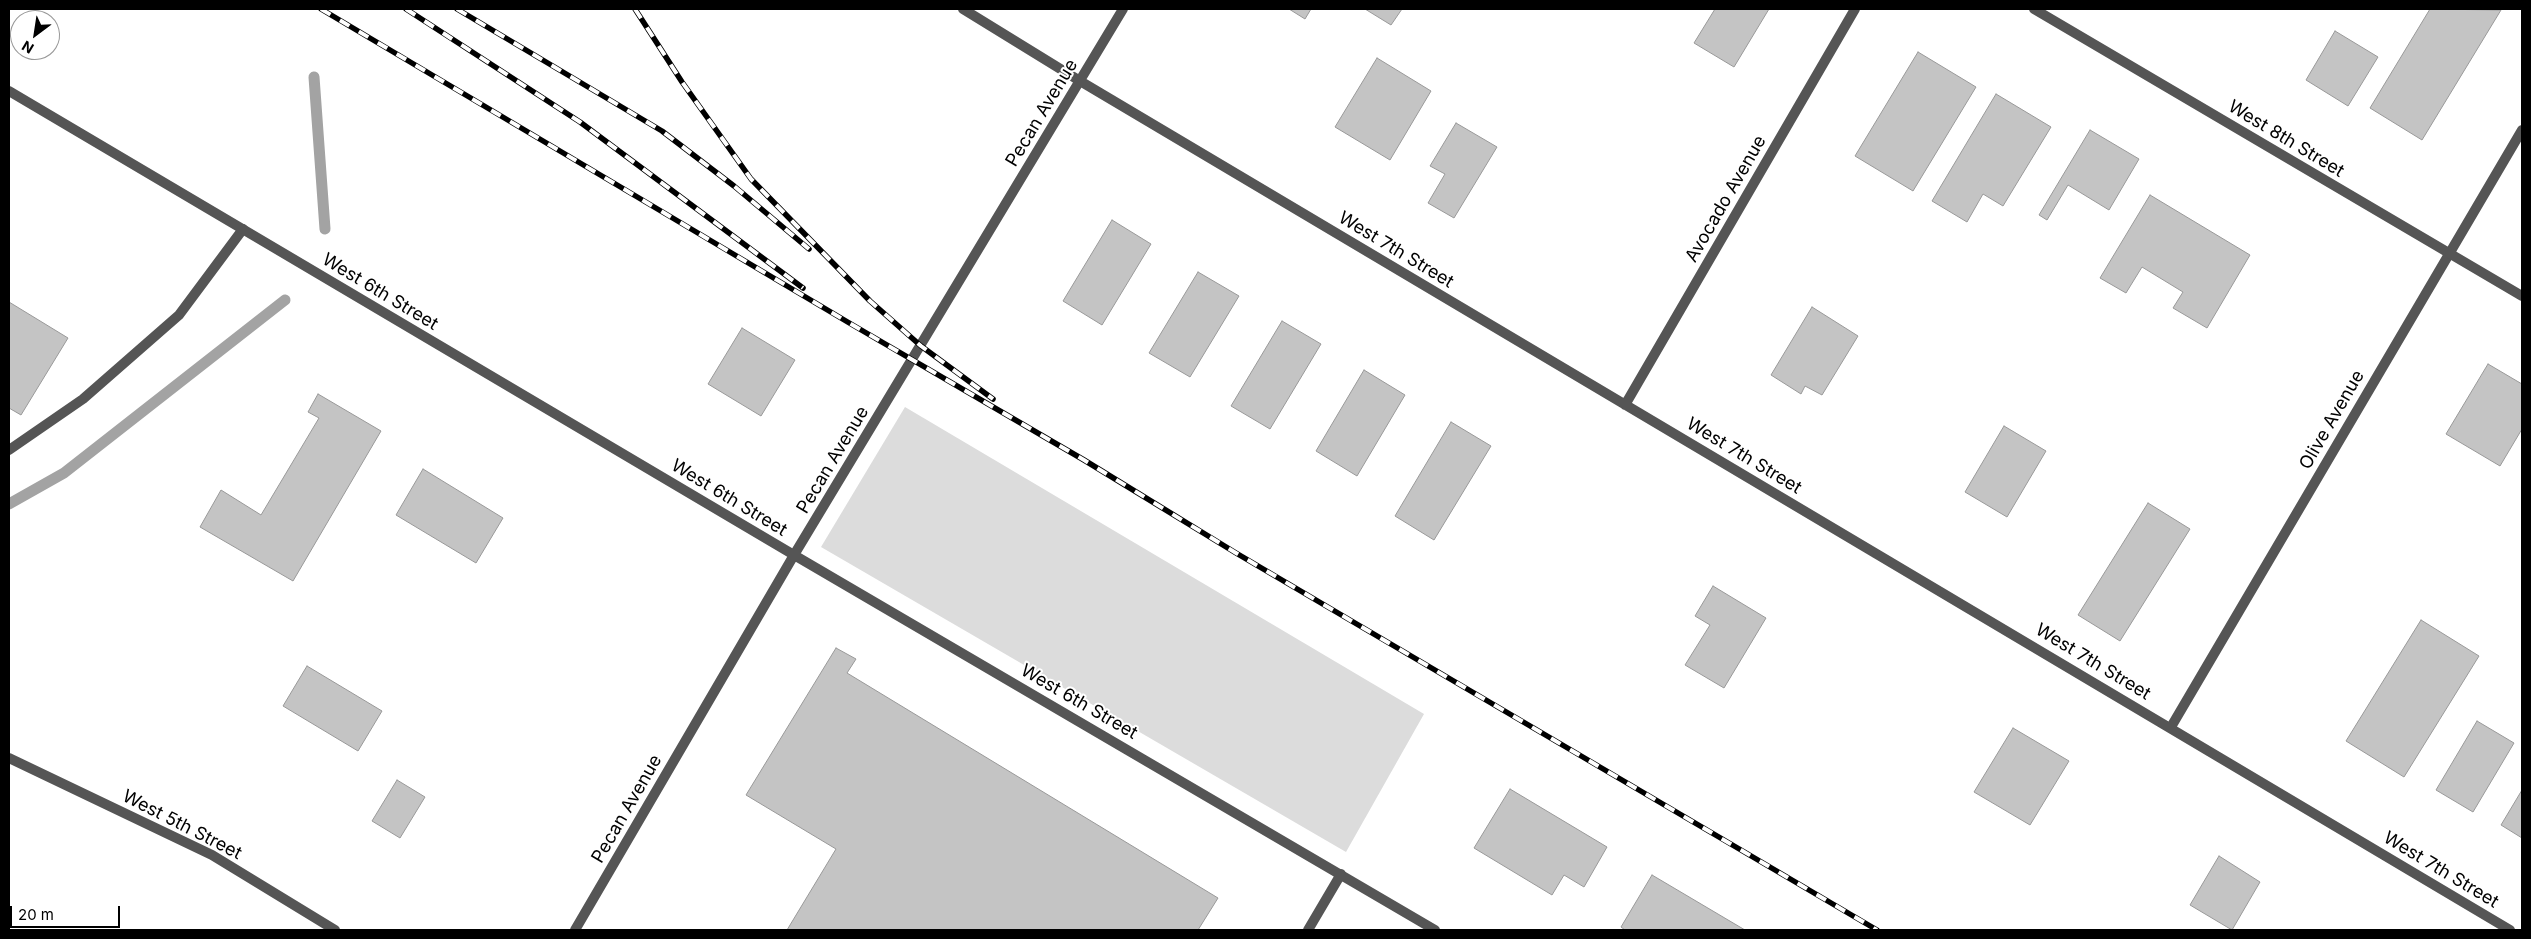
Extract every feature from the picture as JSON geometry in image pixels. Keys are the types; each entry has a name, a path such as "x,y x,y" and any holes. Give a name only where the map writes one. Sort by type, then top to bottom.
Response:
{"street":[{"name":"West 7th Street","path":"963,9 1080,82 2171,727 2510,930"},
{"name":"Pecan Avenue","path":"575,930 794,555 1123,9"},
{"name":"Avocado Avenue","path":"1625,405 1855,9"},
{"name":"West 8th Street","path":"2034,9 2522,296"},
{"name":"West 6th Street","path":"9,91 794,555 1434,930"},
{"name":"Olive Avenue","path":"2171,727 2522,130"},
{"path":"9,450 82,399 179,315 243,229"},
{"name":"West 5th Street","path":"9,758 212,855 335,930"},
{"path":"1308,930 1341,874"}],"shaded area":[{"path":"905,407 1424,714 1346,852 821,547"}],"building":[{"path":"1289,9 1311,9 1305,19"},
{"path":"1365,9 1402,9 1391,25"},
{"path":"1715,9 1769,9 1734,67 1694,43"},
{"path":"2430,9 2501,10 2422,140 2370,108"},
{"path":"2335,31 2378,57 2348,106 2306,80"},
{"path":"1918,52 1976,87 1913,191 1855,156"},
{"path":"1377,58 1431,91 1390,160 1335,127"},
{"path":"1996,94 2051,127 2003,206 1983,194 1967,222 1932,201"},
{"path":"1456,123 1497,147 1454,218 1428,203 1445,174 1430,166"},
{"path":"2090,130 2139,159 2109,210 2068,185 2047,220 2039,215"},
{"path":"2150,195 2250,255 2207,328 2173,308 2183,292 2142,267 2126,293 2100,278"},
{"path":"1112,220 1151,244 1102,325 1063,301"},
{"path":"1198,272 1239,296 1190,377 1149,353"},
{"path":"9,302 68,338 21,415 9,408"},
{"path":"1812,307 1858,336 1822,395 1805,386 1801,394 1771,375"},
{"path":"1282,321 1321,344 1270,429 1231,406"},
{"path":"742,328 795,360 761,416 708,384"},
{"path":"2488,364 2522,384 2522,429 2500,466 2446,434"},
{"path":"1364,370 1405,395 1357,476 1316,451"},
{"path":"318,394 381,431 293,581 200,527 221,490 261,515 319,418 308,412"},
{"path":"1451,422 1491,446 1434,540 1395,516"},
{"path":"2004,426 2046,451 2007,517 1965,492"},
{"path":"423,469 503,518 476,563 396,515"},
{"path":"2148,503 2190,529 2120,641 2078,615"},
{"path":"1713,586 1766,618 1724,688 1685,665 1710,625 1695,616"},
{"path":"2421,620 2479,656 2404,777 2346,741"},
{"path":"836,648 856,659 847,673 1218,898 1198,930 787,930 836,849 746,795"},
{"path":"307,666 382,711 358,751 283,706"},
{"path":"2477,721 2514,743 2473,812 2436,790"},
{"path":"2013,728 2069,761 2030,825 1974,792"},
{"path":"397,780 425,797 400,838 372,821"},
{"path":"1510,789 1607,847 1584,887 1564,875 1552,895 1474,848"},
{"path":"2522,790 2522,838 2501,825"},
{"path":"2219,856 2260,882 2232,930 2190,905"},
{"path":"1652,875 1745,930 1625,930 1621,927"}],"waterway":[{"path":"314,77 325,229"},
{"path":"9,504 64,473 285,300"}],"railway":[{"path":"321,9 1084,460 1236,553 1877,930"},
{"path":"406,9 580,122 803,288"},
{"path":"457,9 662,131 734,186 809,249"},
{"path":"635,9 682,82 751,179 870,301 921,346 993,399"}]}
